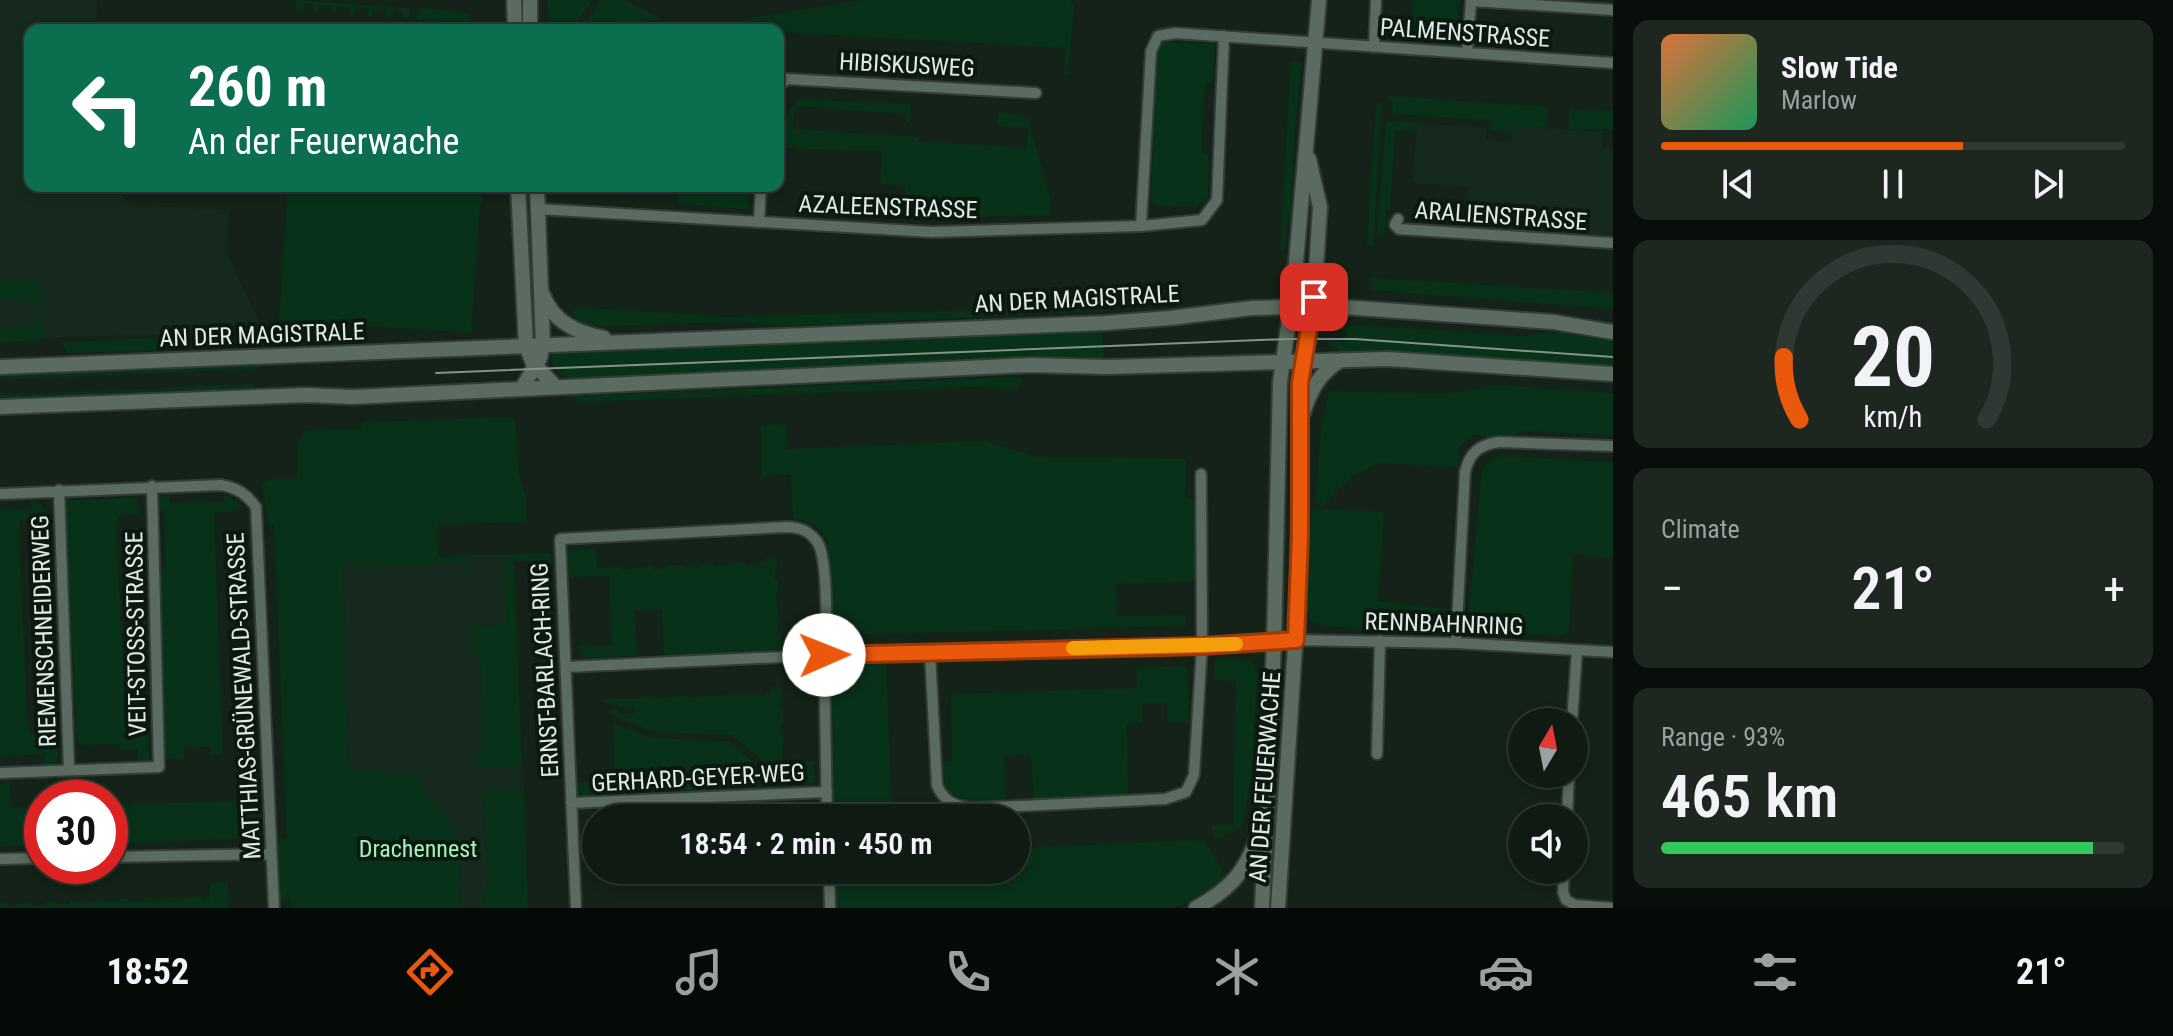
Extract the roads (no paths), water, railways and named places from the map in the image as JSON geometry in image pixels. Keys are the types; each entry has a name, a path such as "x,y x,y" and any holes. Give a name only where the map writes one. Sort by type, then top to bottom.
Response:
{"main road":[{"path":"514,0 515,24"},
{"path":"530,0 530,24"},
{"name":"AN DER FEUERWACHE","path":"1262,908 1282,362 1291,307 1319,0"},
{"name":"AN DER FEUERWACHE","path":"1278,908 1296,640 1302,361 1313,306 1320,207 1307,150"},
{"path":"518,192 526,346 535,366 556,387"},
{"path":"522,388 543,345 537,192"},
{"path":"540,287 551,310 570,328 586,335 623,342"},
{"name":"AN DER MAGISTRALE","path":"0,367 1105,323 1240,309 1313,306 1554,322 1613,332"},
{"path":"0,407 307,395 352,397 1030,365 1107,367 1387,359 1613,374"},
{"path":"1301,418 1314,384 1327,369 1341,360"},
{"path":"1196,908 1222,894 1234,882 1251,853 1265,819"}],"street":[{"path":"1374,47 1376,0"},
{"path":"1467,53 1471,1 1613,10"},
{"path":"1141,226 1151,51 1158,36 1175,33 1315,43"},
{"name":"AZALEENSTRASSE","path":"538,209 932,232 1141,226 1202,220 1217,200 1224,36"},
{"name":"PALMENSTRASSE","path":"1315,43 1613,63"},
{"name":"HIBISKUSWEG","path":"784,81 787,79 1036,93"},
{"path":"759,222 761,192"},
{"name":"ARALIENSTRASSE","path":"1398,219 1395,225 1399,229 1613,243"},
{"path":"1456,643 1465,472 1473,452 1481,446 1499,442 1613,446"},
{"path":"930,653 937,785 942,797 954,804 977,808 1165,799 1186,792 1194,775 1202,646 1201,474"},
{"name":"MATTHIAS-GRÜNEWALD-STRASSE","path":"0,494 221,485 247,495 256,507 274,908"},
{"name":"VEIT-STOSS-STRASSE","path":"0,773 159,767 152,486"},
{"name":"RIEMENSCHNEIDERWEG","path":"59,490 69,769"},
{"name":"ERNST-BARLACH-RING","path":"576,908 560,539 786,527 806,531 819,545 822,557 827,636 824,655 827,804"},
{"name":"RENNBAHNRING","path":"566,667 824,655 1202,646 1296,640 1456,643 1613,652"},
{"path":"1377,754 1380,641"},
{"path":"1573,708 1577,650"},
{"name":"GERHARD-GEYER-WEG","path":"571,803 827,792"},
{"path":"128,857 271,854"},
{"path":"0,859 24,858"},
{"path":"829,884 830,908"},
{"path":"1563,884 1566,900 1575,905 1613,908"}],"tram line":[{"path":"436,373 1286,339 1355,339 1613,357"}],"park label":[{"name":"Drachennest","path":"418,849"}]}
